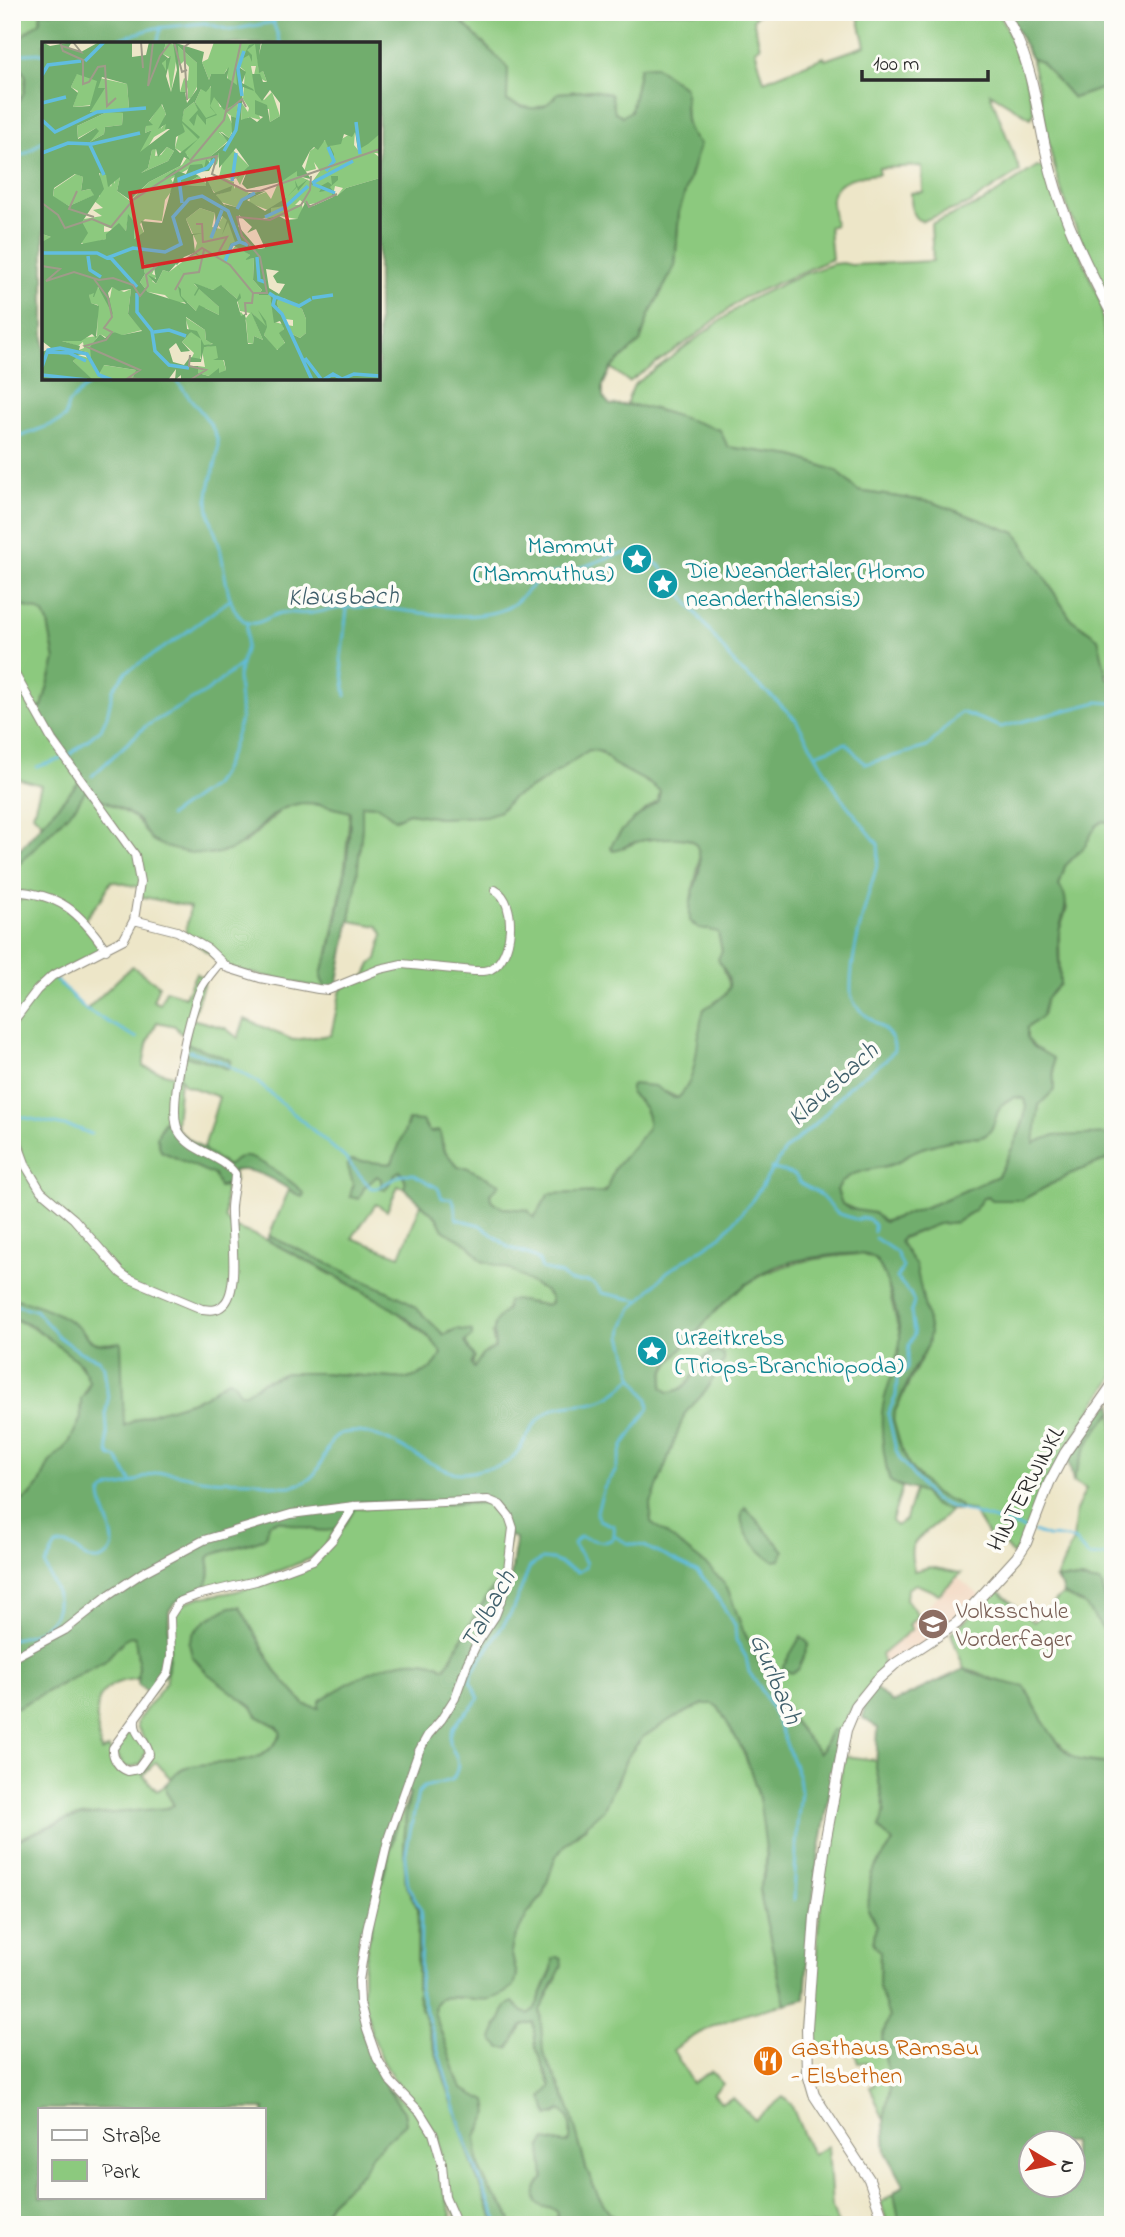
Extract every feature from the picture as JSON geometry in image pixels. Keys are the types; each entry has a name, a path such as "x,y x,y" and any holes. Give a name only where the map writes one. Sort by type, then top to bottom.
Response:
{"street":[{"path":"1003,12 1029,66 1049,165 1058,193 1113,316"},
{"path":"12,669 59,751 135,855 140,882 134,920 124,939 52,976 37,990 12,1023"},
{"path":"134,920 174,930 208,949 228,968 260,978 328,990 380,969 402,964 490,970 498,964 505,950 510,927 506,900 495,890"},
{"path":"12,891 31,892 58,900 79,917 106,950"},
{"path":"12,1128 26,1166 41,1191 86,1231 128,1279 202,1309 214,1310 225,1304 231,1290 233,1249 230,1213 235,1174 228,1166 182,1136 174,1115 183,1056 195,1004 205,979 220,962"},
{"name":"HINTERWINKL","path":"885,2225 869,2179 814,2095 808,2074 807,2028 815,1916 826,1838 850,1719 870,1687 895,1664 957,1623 1021,1551 1049,1483 1082,1427 1113,1384"},
{"path":"12,1658 65,1630 109,1595 188,1548 266,1520 354,1506 488,1500 500,1505 513,1528 502,1602 476,1645 449,1709 419,1751 390,1836 367,1930 359,1981 367,2030 377,2058 391,2082 420,2112 433,2133 440,2154 445,2197 457,2225"},
{"path":"135,1720 135,1730 146,1744 149,1754 138,1769 128,1771 121,1767 112,1751 118,1739 168,1674 171,1657 170,1616 178,1602 256,1581 313,1560 332,1540 354,1506"}],"shaded area":[{"name":"Volksschule Vorderfager","path":"957,1577 982,1597 961,1620 885,1672 881,1655 912,1629 908,1625"}],"green space":[{"path":"12,12 41,12 40,22 26,32 15,61 26,76 24,92 12,114"},
{"path":"41,12 452,12 508,68 507,101 535,108 547,104 558,93 593,90 611,94 615,112 623,116 631,111 640,67 655,66 685,88 687,126 700,144 679,212 675,266 649,315 640,342 611,368 603,385 603,397 610,405 652,409 720,430 728,447 794,456 837,471 858,491 932,502 1016,533 1071,619 1098,638 1107,678 1113,678 1113,823 1103,821 1096,826 1085,846 1065,866 1059,886 1066,904 1058,939 1060,984 1046,999 1042,1016 1027,1028 1027,1038 1034,1047 1053,1058 1054,1090 1039,1105 1034,1143 1052,1136 1113,1134 1113,1157 1072,1173 1022,1200 992,1200 988,1196 957,1222 938,1224 903,1237 900,1242 916,1266 930,1332 928,1345 913,1371 893,1420 910,1467 934,1494 957,1503 963,1509 937,1507 920,1491 890,1481 883,1447 882,1413 897,1359 900,1333 887,1282 872,1257 831,1255 773,1268 727,1300 665,1369 662,1387 668,1392 678,1390 692,1377 708,1355 715,1352 724,1354 724,1361 705,1392 685,1413 650,1506 651,1522 710,1568 727,1587 743,1630 783,1708 819,1753 832,1730 841,1730 819,1853 811,1913 805,1999 785,2004 759,1889 765,1874 767,1857 759,1796 745,1754 718,1707 703,1704 643,1737 627,1757 604,1809 566,1843 556,1856 542,1897 528,1913 513,1942 511,1951 517,1976 514,1986 495,1998 440,1998 435,2004 434,2012 462,2089 487,2101 489,2113 476,2136 479,2168 490,2191 507,2210 512,2225 498,2225 488,2207 417,1995 418,1909 406,1886 404,1847 410,1793 404,1792 356,1979 368,2045 386,2087 404,2112 406,2123 372,2154 363,2172 332,2200 323,2215 322,2225 12,2225 12,1842 81,1816 167,1808 174,1805 166,1792 166,1784 184,1768 245,1761 256,1758 274,1745 281,1734 278,1727 257,1716 252,1707 207,1673 192,1656 189,1643 194,1632 206,1620 230,1607 240,1607 277,1673 305,1705 319,1708 319,1701 380,1668 414,1661 430,1662 446,1668 495,1585 510,1584 516,1539 509,1535 497,1512 484,1503 359,1502 337,1528 324,1531 278,1520 268,1524 267,1534 263,1539 211,1555 208,1558 208,1582 197,1592 175,1603 169,1611 168,1669 150,1695 138,1684 139,1667 135,1637 132,1636 123,1641 105,1661 12,1710 12,1506 30,1496 40,1484 49,1463 69,1443 81,1418 81,1398 87,1391 89,1381 81,1364 33,1326 12,1318 12,1298 38,1305 63,1317 93,1342 121,1342 124,1426 201,1398 229,1380 234,1382 240,1393 245,1393 286,1373 407,1379 423,1373 436,1363 441,1353 411,1322 362,1290 267,1240 269,1236 404,1299 444,1335 456,1329 472,1331 472,1336 465,1342 474,1357 471,1365 474,1368 482,1355 495,1348 494,1327 497,1319 506,1310 508,1301 546,1305 551,1303 551,1298 509,1269 482,1261 469,1245 443,1230 437,1218 404,1188 405,1179 400,1171 385,1190 381,1188 381,1179 377,1176 364,1188 359,1199 350,1197 353,1183 347,1165 350,1160 392,1163 409,1120 422,1121 429,1132 440,1131 443,1149 458,1167 466,1167 500,1184 490,1194 491,1200 503,1208 528,1210 534,1218 549,1194 606,1192 614,1169 647,1130 647,1114 631,1094 631,1086 655,1086 678,1098 690,1080 704,1009 724,996 729,986 727,974 718,959 722,951 718,932 699,928 690,921 691,902 700,865 699,851 693,841 674,838 633,843 613,851 611,846 615,839 632,821 658,801 660,791 613,764 602,752 589,750 539,784 512,798 500,811 486,816 440,818 409,813 395,819 378,806 362,805 356,887 338,981 340,985 328,990 321,973 330,951 341,899 350,812 317,804 297,804 273,815 235,848 200,854 179,851 154,841 135,817 91,796 86,790 76,806 12,871 12,858 80,781 36,709 42,707 55,660 48,623 44,614 37,610 12,603 12,114 24,92 26,76 15,51 16,45 40,22","holes":["1016,1097 1025,1099 1025,1117 998,1176 884,1222 874,1213 850,1209 842,1204 837,1190 848,1177 898,1162 929,1146 965,1137 984,1136 992,1127 1002,1104"]},
{"path":"452,12 761,12 753,19 760,47 755,49 764,81 824,57 825,60 865,46 857,12 998,12 1020,61 1034,113 1031,118 990,93 1020,171 969,204 922,221 913,214 911,193 923,192 922,166 879,168 879,174 845,181 839,185 832,197 835,225 829,227 832,259 743,298 695,336 629,382 611,368 640,342 649,315 675,266 679,212 699,144 687,126 685,88 655,66 640,67 631,111 623,117 615,113 593,90 558,93 549,104 528,110 507,101"},
{"path":"1008,12 1113,12 1113,85 1073,98 1041,62 1031,58"},
{"path":"1031,58 1041,61 1073,98 1113,85 1113,306 1061,190"},
{"path":"1037,166 1045,169 1047,173 1101,303 1106,360 1113,383 1113,674 1106,674 1098,638 1071,619 1016,533 932,502 858,491 837,471 794,456 727,447 719,430 655,409 626,404 634,385 748,300 804,274 833,264 933,261 931,224 983,202"},
{"path":"12,603 37,610 44,614 48,623 55,660 42,707 37,709 80,782 42,823 33,814 41,785 12,777"},
{"path":"595,749 660,791 658,801 640,814 611,849 613,851 644,840 674,837 691,841 698,849 699,861 690,909 693,925 718,931 722,951 721,963 729,986 724,997 704,1009 697,1056 690,1080 678,1098 666,1092 631,1094 644,1107 649,1125 608,1189 602,1192 549,1194 534,1218 528,1210 503,1208 491,1200 490,1194 499,1184 458,1167 447,1155 441,1139 429,1132 425,1124 408,1120 396,1157 390,1164 350,1160 347,1165 353,1183 351,1197 359,1198 364,1188 377,1176 381,1179 381,1188 385,1190 399,1171 405,1181 404,1188 398,1186 387,1211 376,1204 352,1238 400,1256 421,1204 437,1218 443,1230 469,1245 482,1261 509,1268 546,1292 551,1303 546,1305 513,1300 507,1304 492,1334 495,1348 487,1352 474,1369 472,1368 474,1357 466,1345 466,1339 450,1331 444,1336 404,1299 269,1236 289,1190 302,1197 304,1194 285,1178 260,1163 228,1166 203,1151 219,1097 185,1085 180,1078 176,1124 163,1122 157,1137 161,1151 215,1175 219,1187 225,1186 225,1218 231,1226 267,1240 390,1306 435,1343 441,1353 436,1363 428,1370 407,1379 286,1373 245,1393 240,1393 234,1382 229,1380 201,1398 123,1426 122,1402 105,1344 92,1340 78,1327 55,1313 12,1298 12,1166 21,1150 12,1128 12,907 30,892 12,891 12,871 76,806 86,789 91,796 100,798 135,818 153,841 180,850 244,844 282,809 296,804 322,805 350,812 344,875 329,953 321,974 328,990 228,968 185,935 190,907 139,896 139,887 111,881 102,898 83,921 106,950 52,976 86,1010 132,966 159,985 153,1001 160,1004 166,990 185,997 196,973 205,979 192,1019 225,1028 238,1038 245,1019 293,1040 331,1035 341,989 366,975 371,964 377,959 383,934 378,926 350,921 362,827 362,805 378,806 395,819 409,813 440,818 500,811 512,798 539,784 589,750","holes":["157,1022 175,1026 180,1033 188,1034 179,1077 143,1067 147,1044"]},
{"path":"1103,821 1113,823 1113,1134 1033,1144 1039,1105 1054,1090 1053,1058 1034,1047 1027,1038 1027,1028 1042,1016 1046,999 1060,984 1059,932 1067,908 1059,886 1065,866 1085,846 1095,826"},
{"path":"186,1043 231,1060 228,1069 183,1056"},
{"path":"1016,1097 1025,1099 1025,1116 998,1176 934,1204 883,1222 842,1204 837,1190 848,1177 898,1162 929,1146 965,1137 984,1136 992,1127 1002,1104"},
{"path":"164,1121 176,1124 178,1131 227,1166 236,1159 248,1157 284,1177 304,1194 302,1197 269,1178 242,1170 233,1171 235,1181 219,1187 214,1175 161,1151 157,1137"},
{"path":"1113,1157 1113,1379 1046,1482 1026,1535 1013,1555 999,1539 989,1537 973,1511 963,1509 957,1503 934,1494 910,1467 901,1448 893,1420 895,1411 928,1345 904,1248 900,1242 903,1238 938,1224 957,1222 974,1211 983,1198 988,1196 1022,1200 1072,1173"},
{"path":"862,1254 877,1260 887,1282 901,1340 882,1414 886,1466 890,1481 902,1488 892,1521 896,1526 906,1519 915,1490 923,1493 931,1503 950,1511 914,1543 911,1551 912,1562 914,1571 930,1567 961,1573 939,1594 916,1584 907,1589 906,1599 918,1615 909,1625 912,1629 881,1655 885,1669 852,1708 841,1730 832,1730 819,1754 783,1708 743,1630 727,1587 651,1522 650,1506 685,1413 705,1392 720,1351 704,1357 694,1375 681,1389 668,1392 662,1387 662,1380 677,1355 713,1313 748,1283 765,1274 801,1262"},
{"path":"12,1318 68,1352 89,1381 80,1405 81,1418 69,1443 49,1463 40,1484 30,1496 12,1506"},
{"path":"1113,1403 1113,1412 1088,1444 1073,1481 1068,1458 1094,1418"},
{"path":"1113,1412 1113,1604 1107,1603 1102,1596 1103,1587 1083,1579 1056,1579 1073,1541 1076,1510 1086,1489 1073,1481 1076,1471 1093,1435"},
{"path":"484,1503 497,1512 510,1535 504,1583 495,1585 445,1668 436,1663 319,1708 305,1705 277,1673 240,1607 233,1692 252,1707 257,1716 278,1727 281,1734 274,1745 265,1753 246,1761 185,1767 171,1779 156,1762 143,1775 157,1791 166,1784 166,1792 174,1805 141,1813 74,1818 12,1842 12,1710 105,1661 123,1640 132,1635 135,1637 139,1667 137,1679 121,1681 102,1693 98,1702 97,1725 101,1752 109,1748 124,1769 137,1773 143,1771 152,1754 137,1726 138,1720 166,1682 174,1612 180,1606 195,1599 266,1583 307,1567 327,1549 356,1508"},
{"path":"745,1507 784,1551 780,1560 774,1561 768,1557 749,1537 742,1522"},
{"path":"278,1520 306,1528 337,1528 323,1548 310,1559 259,1578 203,1590 209,1578 208,1558 211,1555 263,1539 268,1524"},
{"path":"1056,1579 1101,1583 1106,1601 1113,1604 1113,1643 1085,1605 1063,1594"},
{"path":"996,1589 1034,1622 1063,1594 1085,1605 1113,1643 1113,1764 1072,1757 1049,1732 1028,1693 964,1669 951,1633"},
{"path":"801,1636 809,1644 798,1670 791,1673 783,1669 783,1666"},
{"path":"964,1669 990,1679 1025,1687 1048,1729 1072,1756 1080,1760 1113,1764 1113,2225 900,2225 894,2193 904,2185 886,2152 884,2120 890,2088 882,2038 889,2017 879,1987 880,1952 873,1944 876,1926 868,1909 871,1874 893,1842 879,1828 885,1810 876,1768 878,1728 863,1718 862,1702 875,1688 892,1703"},
{"path":"703,1704 714,1704 722,1712 736,1737 756,1787 766,1841 765,1866 759,1890 785,2004 726,2021 673,2050 693,2083 711,2071 723,2084 713,2093 721,2102 733,2098 755,2120 783,2097 791,2104 812,2155 828,2146 832,2207 838,2225 625,2225 610,2213 598,2196 586,2168 569,2106 543,2053 540,2010 557,1977 554,1963 535,2009 530,2014 523,2012 513,2003 496,2026 518,2035 523,2024 533,2021 536,2048 551,2087 542,2098 554,2115 561,2110 565,2113 570,2128 571,2141 566,2144 545,2140 544,2178 553,2209 558,2212 557,2218 541,2222 540,2225 512,2225 506,2210 487,2185 481,2172 476,2136 482,2127 472,2093 462,2090 457,2081 434,2012 435,2004 440,1998 473,1999 517,1976 511,1951 513,1942 528,1913 542,1897 556,1856 566,1843 585,1828 617,1784 627,1757 643,1737"},
{"path":"131,1728 146,1750 141,1764 129,1768 123,1765 115,1751"},
{"path":"844,1756 877,1760 876,1768 885,1810 879,1828 893,1842 871,1874 868,1909 876,1926 873,1944 880,1952 879,1987 889,2017 882,2038 890,2088 884,2120 870,2087 874,2085 866,2062 858,2063 852,2044 812,2046 818,1930 825,1865"},
{"path":"410,1793 404,1847 406,1886 418,1909 417,1995 476,2176 498,2225 460,2225 447,2195 438,2136 397,2084 383,2061 371,2031 363,1996 363,1969 372,1922 395,1832"},
{"path":"556,1957 561,1958 562,1966 540,2010 543,2053 569,2106 586,2168 598,2196 610,2213 625,2225 540,2225 540,2222 557,2218 558,2212 537,2203 536,2189 544,2178 541,2148 545,2140 566,2144 570,2141 570,2124 561,2110 549,2116 542,2098 551,2086 536,2048 533,2022 523,2025 509,2048 501,2048 492,2039 506,2006 513,2002 529,2014 535,2009"},
{"path":"386,2087 416,2111 427,2126 436,2149 440,2177 454,2225 322,2225 323,2215 332,2200 363,2172 372,2154 406,2123 404,2112"},
{"path":"894,2193 900,2225 888,2225 881,2203"}],"waterway":[{"name":"Klausbach","path":"274,12 274,25 280,42"},
{"path":"108,42 155,28 205,23 230,30 274,22"},
{"path":"158,42 161,28"},
{"path":"24,54 42,53"},
{"path":"12,159 27,153 42,142"},
{"path":"12,440 60,421 65,417 68,404 93,380"},
{"name":"Klausbach","path":"12,1639 39,1630 52,1619 56,1611 56,1591 45,1565 56,1546 70,1546 94,1560 102,1559 111,1551 113,1537 101,1495 111,1488 169,1472 205,1479 291,1486 312,1477 336,1436 358,1432 386,1439 452,1472 472,1472 499,1466 511,1459 541,1417 553,1409 596,1402 614,1394 633,1376 622,1336 631,1310 667,1272 721,1236 751,1202 786,1149 820,1120 849,1086 886,1060 894,1050 893,1041 888,1034 859,1009 851,992 854,956 877,864 878,844 839,795 796,720 737,667 661,567 641,555 632,553 614,556 542,578 515,603 491,613 454,616 361,607 308,613 288,612 258,622 244,621 232,604 209,510 208,496 218,451 216,436 207,419 177,380"},
{"path":"68,756 101,729 113,689 126,672 231,599"},
{"path":"346,696 341,659 347,609"},
{"path":"169,816 212,786 221,774 231,751 241,719 238,676 246,646 247,623"},
{"path":"92,776 146,726 206,692 240,665"},
{"path":"816,754 846,743 865,764 927,747 961,712 1001,727 1098,702 1113,703"},
{"path":"37,767 61,759"},
{"path":"56,980 86,1010 137,1038"},
{"path":"190,1051 222,1062 256,1081 345,1158 371,1188 377,1188 403,1174 413,1174 438,1188 442,1198 452,1199 457,1219 480,1225 508,1247 539,1261 542,1269 561,1274 569,1281 590,1282 602,1293 640,1300"},
{"path":"12,1115 91,1134"},
{"path":"771,1168 795,1175 800,1183 818,1193 837,1213 858,1220 869,1219 874,1225 874,1232"},
{"path":"875,1238 896,1252 903,1267 897,1278 914,1302 911,1311 914,1334 909,1345 907,1369 897,1378 896,1396 888,1414 900,1459 934,1500 1028,1530"},
{"path":"12,1304 35,1310 59,1337 80,1352 98,1359 104,1367 108,1399 108,1449 110,1455 117,1458 132,1483"},
{"name":"Talbach","path":"500,2225 485,2194 463,2134 420,1991 421,1910 408,1887 405,1857 418,1793 424,1787 452,1780 456,1772 458,1765 451,1745 451,1733 456,1723 479,1698 470,1681 473,1671 511,1613 530,1567 542,1559 553,1560 578,1572 585,1568 586,1563 573,1544 580,1537 603,1542 612,1539 614,1526 599,1520 596,1514 604,1488 615,1472 623,1446 649,1408 648,1399 633,1376"},
{"path":"1034,1532 1075,1541 1089,1557 1113,1555"},
{"name":"Gurlbach","path":"614,1536 627,1543 644,1546 696,1571 707,1582 735,1625 736,1640 746,1657 749,1672 776,1718 799,1777 801,1792 794,1900"}],"place":[{"name":"Mammut (Mammuthus)","path":"637,559"},
{"name":"Die Neandertaler (Homo neanderthalensis)","path":"663,584"},
{"name":"Urzeitkrebs (Triops-Branchiopoda)","path":"652,1351"},
{"name":"Volksschule Vorderfager","path":"933,1624"},
{"name":"Gasthaus Ramsau - Elsbethen","path":"768,2061"}]}
